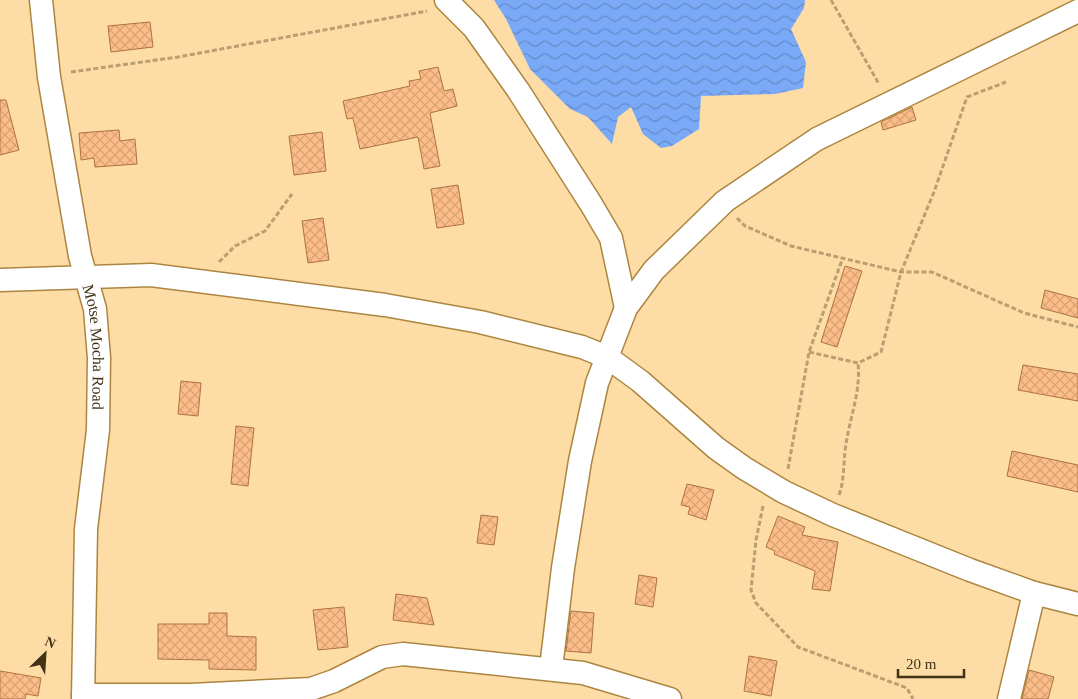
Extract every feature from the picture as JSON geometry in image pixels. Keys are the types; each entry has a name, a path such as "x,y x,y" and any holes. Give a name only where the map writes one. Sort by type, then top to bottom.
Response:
{"street":[{"name":"Motse Mocha Road","path":"41,0 48,77 86,279 95,309 99,358 98,430 86,529 83,697"},
{"path":"449,3 474,28 518,90 596,212 611,238 626,308"},
{"path":"551,668 563,568 580,461 597,383 626,308 654,270 725,201 817,139 1078,11"},
{"path":"0,280 86,279 108,275 151,275 301,293 471,321 582,346 607,356 640,381 716,448 777,488 833,515 970,570 1034,593 1078,604"},
{"path":"1009,699 1034,593"},
{"path":"83,697 191,695 311,689 334,681 382,657 403,654 551,668 583,673 670,699"}],"path":[{"path":"831,0 890,102"},
{"path":"48,77 314,34 449,3"},
{"path":"809,352 858,363 881,352 901,272 934,192 967,97 1006,82"},
{"path":"200,282 235,246 264,231 292,194"},
{"path":"725,201 745,226 791,246 842,260 901,272 932,272 1024,313 1078,327"},
{"path":"842,260 809,352 777,488 765,499 756,540 751,590 756,603 798,647 907,688 913,699"},
{"path":"833,515 843,485 846,445 856,403 858,363"}],"water":[{"path":"494,0 805,0 804,8 791,29 806,62 803,88 775,94 701,96 699,129 672,146 661,148 643,134 631,107 618,117 612,144 588,117 570,109 530,69 506,19"}],"building":[{"path":"150,22 153,47 111,52 108,26"},
{"path":"438,67 444,91 453,89 457,106 430,113 440,166 424,169 418,137 360,149 353,118 347,119 343,101 410,86 409,81 421,79 419,71"},
{"path":"0,100 6,100 19,150 0,155"},
{"path":"912,107 916,120 883,130 881,122"},
{"path":"119,130 120,141 135,139 137,164 95,167 94,158 81,160 79,133"},
{"path":"322,132 326,171 294,175 289,136"},
{"path":"458,185 464,224 437,228 431,189"},
{"path":"323,218 329,260 308,263 302,221"},
{"path":"845,266 862,271 837,347 821,342"},
{"path":"1045,290 1078,299 1078,318 1041,308"},
{"path":"1023,365 1078,374 1078,401 1018,390"},
{"path":"181,381 201,383 198,416 178,414"},
{"path":"236,426 254,428 248,486 231,484"},
{"path":"1012,451 1078,465 1078,492 1007,476"},
{"path":"687,484 714,490 706,520 688,514 690,507 681,505"},
{"path":"481,515 498,517 494,545 477,543"},
{"path":"778,516 805,527 802,535 838,542 830,591 812,589 815,571 774,554 775,551 766,547"},
{"path":"639,575 657,578 653,607 635,604"},
{"path":"396,594 427,598 434,625 393,620"},
{"path":"344,607 348,647 318,650 313,610"},
{"path":"571,611 594,613 591,653 566,651"},
{"path":"209,613 227,613 227,636 256,637 256,670 209,669 209,660 158,659 158,624 209,624"},
{"path":"749,656 777,661 771,696 744,691"},
{"path":"1029,670 1054,677 1048,699 1022,699"},
{"path":"0,671 41,678 38,696 26,694 25,699 0,699"}]}
